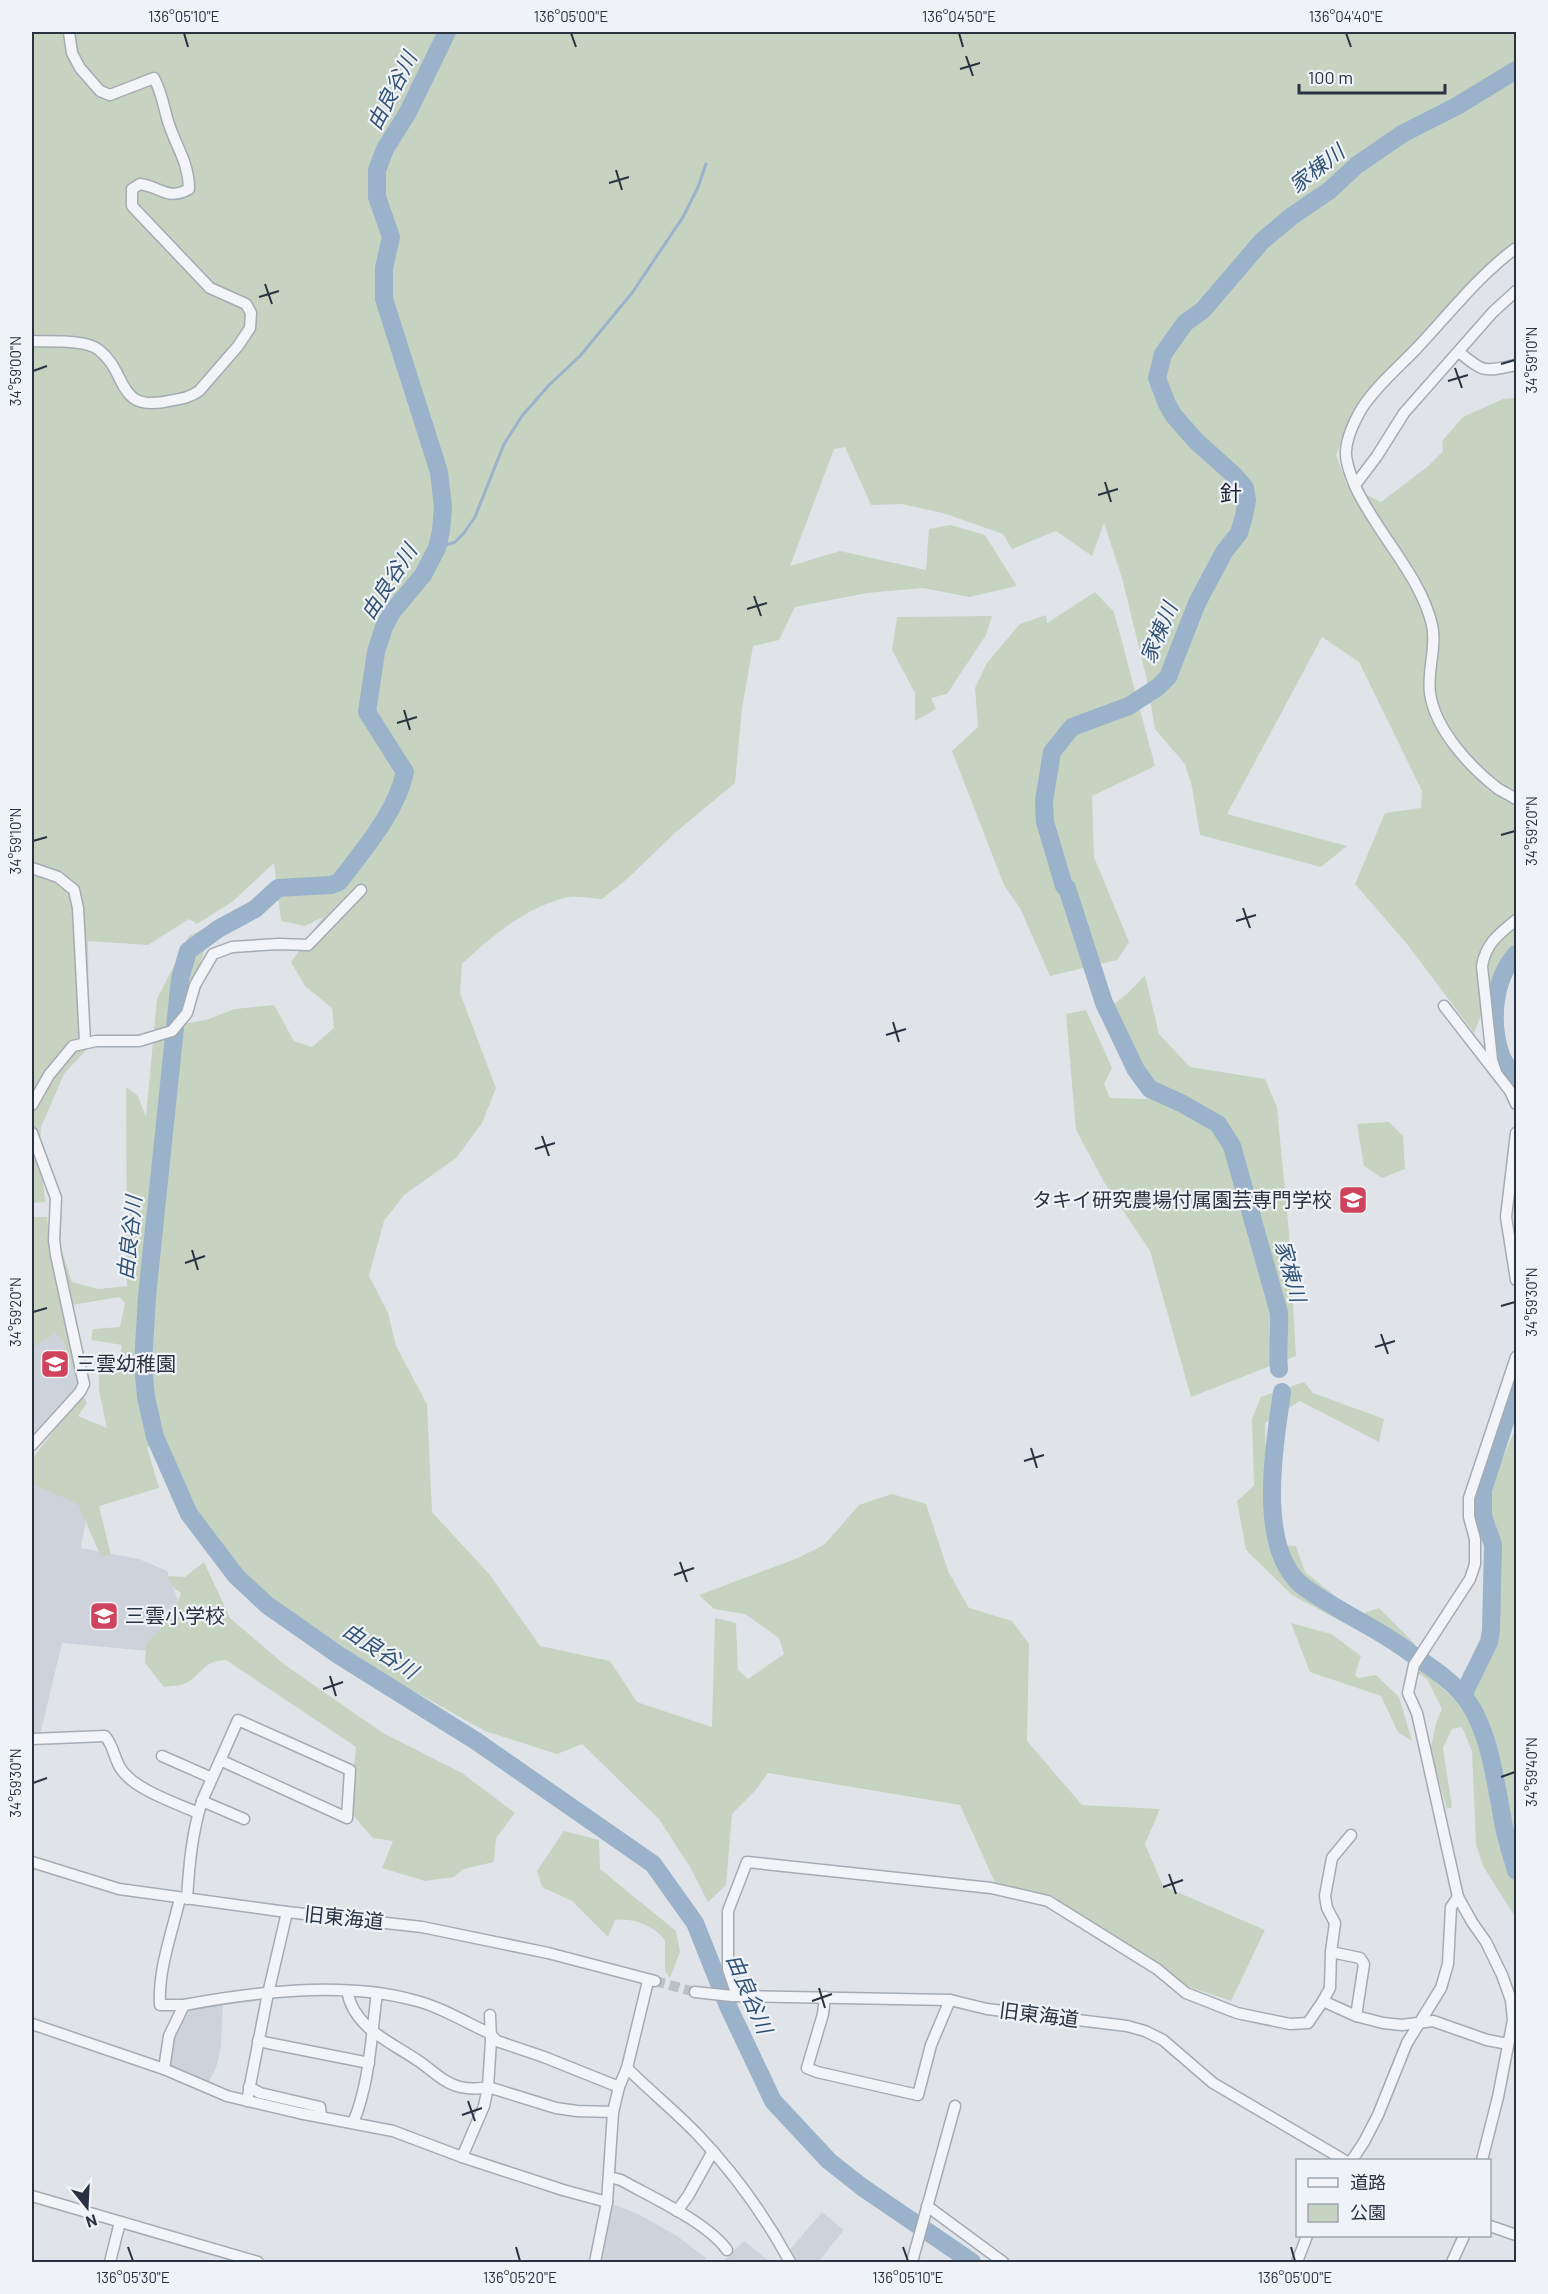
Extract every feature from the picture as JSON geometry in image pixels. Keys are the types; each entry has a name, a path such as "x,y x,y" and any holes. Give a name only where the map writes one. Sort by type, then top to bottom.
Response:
{"street":[{"path":"32,341 90,345 99,350 110,362 132,398 148,404 191,397 199,391 238,346 250,328 251,313 246,304 210,288 132,206 132,189 140,184 167,194 178,195 189,189 188,170 174,139 166,117 162,93 154,78 110,95 100,91 80,68 72,53 69,32"},
{"path":"1516,248 1455,307 1377,389 1362,408 1345,452 1355,485 1369,514 1412,580 1432,624 1434,636 1430,691 1433,707 1446,731 1474,766 1498,788 1516,799"},
{"path":"1355,485 1377,456 1404,413 1493,312 1516,291"},
{"path":"1459,352 1479,369 1486,371 1516,365"},
{"path":"32,868 58,877 74,890 78,908 85,1042"},
{"path":"32,1105 50,1075 73,1046 85,1042 139,1041 172,1031 187,1013 195,985 213,954 232,947 308,945 362,890"},
{"path":"1496,1072 1492,1060 1482,966 1484,954 1490,944 1516,920"},
{"path":"1444,1006 1496,1072 1516,1104"},
{"path":"1516,1132 1506,1217 1516,1281"},
{"path":"32,1133 56,1198 54,1231 56,1255 84,1384 80,1392 32,1445"},
{"path":"1482,2159 1498,2097 1513,2020 1511,2000 1486,1942 1458,1897 1417,1713 1408,1693 1414,1665 1470,1579 1475,1564 1476,1550 1468,1507 1469,1498 1516,1357"},
{"path":"220,1760 347,1818 350,1770 238,1720 220,1760 202,1801 198,1813 183,1898 162,1974 160,2006 184,2005 268,1992 377,1993 416,2000 489,2033 497,2041 619,2087"},
{"path":"32,1739 105,1737 110,1742 121,1769 131,1780 198,1813"},
{"path":"162,1756 212,1778"},
{"path":"202,1801 244,1819"},
{"path":"735,1996 728,1969 728,1911 747,1862 991,1888 1048,1901 1157,1969 1186,1993 1237,2013 1290,2025 1308,2023 1330,1988 1335,1923 1327,1908 1325,1896 1332,1857 1351,1835"},
{"name":"旧東海道","path":"32,1862 119,1889 287,1912 422,1927 548,1953 652,1981 627,2068"},
{"path":"1353,2159 1378,2115 1407,2043 1441,1988 1448,1964 1451,1907 1458,1897"},
{"path":"247,2101 268,1992 287,1912"},
{"path":"1331,1952 1360,1958 1364,1964 1356,2016"},
{"path":"346,1991 349,2003 372,2032 418,2061 441,2079 460,2087 478,2089 488,2087 556,2108 614,2112"},
{"name":"旧東海道","path":"695,1992 735,1996 950,2000 987,2009 1127,2026 1145,2031 1163,2040 1213,2083 1342,2159"},
{"path":"353,2123 360,2106 369,2063 377,1993"},
{"path":"825,1997 823,2014 807,2068 918,2095 931,2045 950,2000"},
{"path":"1323,2001 1356,2016 1383,2023 1402,2025 1433,2021 1487,2040 1508,2044"},
{"path":"164,2069 169,2036 184,2005"},
{"path":"462,2157 484,2106 488,2087 490,2015"},
{"path":"32,2024 164,2069 227,2096 393,2131 462,2157 607,2202"},
{"path":"258,2041 369,2063"},
{"path":"595,2262 607,2202 614,2112 619,2087 627,2068 713,2151 768,2222 790,2262"},
{"path":"249,2087 260,2093 320,2107 321,2117"},
{"path":"912,2262 955,2106"},
{"path":"677,2211 713,2151"},
{"path":"609,2177 621,2180 677,2211 721,2241 727,2250"},
{"path":"32,2196 258,2262"},
{"path":"926,2208 1003,2262"},
{"path":"110,2262 120,2222"},
{"path":"1491,2226 1516,2235"},
{"path":"1297,2262 1306,2237"},
{"path":"1452,2262 1463,2237"}],"shaded area":[{"name":"三雲幼稚園","path":"68,1319 83,1383 32,1444 32,1346"},
{"name":"三雲小学校","path":"32,1478 84,1500 87,1514 81,1548 139,1559 167,1571 180,1606 148,1651 62,1643 40,1735 32,1736"},
{"path":"223,2001 221,2047 216,2068 208,2083 167,2067 177,2024 192,2006"},
{"path":"612,2204 638,2214 677,2236 706,2258 704,2262 602,2262"},
{"path":"822,2212 844,2230 818,2262 794,2262 789,2251"},
{"path":"744,2241 770,2262 723,2261"}],"green space":[{"path":"32,32 1516,32 1516,239 1364,394 1336,455 1347,485 1381,502 1427,467 1443,451 1442,441 1463,417 1503,399 1516,398 1516,956 1499,971 1474,1033 1407,944 1355,884 1385,813 1421,808 1422,791 1359,662 1322,637 1227,814 1347,846 1321,867 1200,835 1192,787 1185,764 1155,729 1146,676 1122,578 1104,523 1092,556 1056,531 1012,549 1003,534 943,513 901,504 871,505 845,447 834,449 790,566 840,551 926,570 929,529 950,525 985,535 1017,586 969,597 923,588 867,593 795,607 779,640 753,646 742,708 735,783 676,832 627,879 602,899 568,897 535,909 485,943 462,964 460,993 496,1088 482,1123 456,1158 404,1195 384,1221 369,1276 388,1313 396,1346 427,1404 432,1512 490,1575 540,1646 610,1661 637,1702 712,1727 715,1618 736,1623 738,1670 748,1679 784,1654 779,1638 745,1614 714,1609 699,1595 798,1558 824,1545 859,1505 892,1494 926,1504 948,1571 969,1608 1012,1621 1029,1644 1027,1741 1082,1805 1160,1809 1145,1844 1163,1886 1265,1930 1231,2001 1178,1983 1053,1896 997,1887 960,1805 768,1773 754,1792 732,1814 726,1885 708,1902 690,1867 659,1819 582,1744 557,1754 485,1731 381,1673 244,1579 193,1508 170,1451 147,1447 159,1488 99,1506 111,1555 101,1557 78,1504 32,1484 32,1459 82,1395 87,1403 78,1416 107,1428 99,1390 99,1373 118,1367 122,1345 91,1340 93,1329 120,1327 125,1303 119,1297 72,1305 56,1240 57,1236 72,1282 98,1289 127,1286 126,1087 138,1096 146,1117 157,999 189,936 203,929 207,942 181,1024 206,1020 235,1009 274,1005 294,1041 312,1047 334,1028 332,1008 305,986 291,962 323,917 305,926 281,921 274,863 232,902 197,924 189,919 148,945 88,941 89,1047 64,1074 41,1127 40,1145 45,1202 32,1203"},
{"path":"1095,592 1114,612 1155,766 1092,796 1094,857 1129,942 1117,960 1050,976 1020,908 1004,885 952,751 978,727 975,688 987,663 1020,624 1046,615 1047,623"},
{"path":"992,616 986,635 947,694 931,698 936,709 915,721 915,693 892,650 897,617"},
{"path":"1145,975 1159,1034 1190,1067 1265,1079 1277,1107 1289,1234 1296,1356 1191,1397 1150,1251 1104,1182 1076,1130 1066,1014 1086,1010 1112,1068 1104,1084 1110,1098 1164,1097 1132,1056 1106,1010 1127,994"},
{"path":"1389,1122 1403,1136 1405,1169 1382,1178 1364,1166 1357,1124"},
{"path":"32,1217 47,1217 82,1384 77,1382 63,1340 55,1333 32,1348"},
{"path":"1304,1382 1313,1393 1384,1419 1379,1442 1300,1401 1265,1423 1268,1545 1296,1546 1305,1572 1359,1615 1379,1608 1415,1644 1405,1656 1292,1595 1246,1550 1237,1501 1254,1486 1252,1419 1261,1397"},
{"path":"1516,1427 1516,1918 1483,1866 1476,1844 1472,1751 1462,1727 1452,1729 1443,1748 1452,1807 1447,1809 1430,1751 1436,1723 1442,1709 1427,1679 1416,1672 1424,1671 1455,1700 1462,1696 1463,1672 1487,1660 1493,1630 1485,1500"},
{"path":"204,1562 230,1618 285,1665 383,1733 462,1773 515,1813 496,1838 494,1862 463,1869 454,1877 425,1881 382,1868 393,1841 373,1838 350,1812 356,1747 226,1660 213,1662 186,1683 164,1687 145,1663 146,1644 173,1616 181,1593 174,1588 167,1576 185,1577"},
{"path":"1291,1623 1331,1634 1361,1656 1355,1675 1358,1678 1376,1675 1399,1697 1412,1741 1398,1732 1381,1696 1310,1672"},
{"path":"564,1831 599,1840 600,1869 676,1931 680,1952 670,1978 665,1971 665,1940 655,1931 636,1921 622,1919 615,1920 608,1937 572,1901 542,1887 537,1871"}],"waterway":[{"name":"由良谷川","path":"447,32 407,114 385,149 377,170 377,197 391,237 384,268 384,299 439,472 443,507 437,548 423,575 392,612 384,627 376,652 367,712 405,772 401,787 387,816 339,882 331,885 278,888 255,909 218,929 188,951 180,979 147,1296 143,1364 146,1397 155,1437 189,1514 236,1576 267,1605 340,1656 476,1741 653,1864 695,1923 728,2006 773,2101 829,2161 862,2187 972,2262"},
{"name":"家棟川","path":"1279,1369 1279,1313 1232,1146 1218,1124 1150,1089 1136,1070 1104,1003 1045,822 1044,801 1052,752 1072,727 1129,706 1158,687 1168,677 1197,603 1224,552 1239,533 1244,516 1247,500 1245,488 1196,441 1174,416 1167,404 1157,378 1163,354 1185,323 1203,310 1262,241 1292,216 1330,190 1357,165 1402,134 1457,106 1516,70"},
{"path":"437,548 455,542 475,517 504,444 522,416 549,385 580,356 632,293 683,217 698,187 706,164"},
{"path":"1516,954 1502,976 1495,1016 1495,1029 1501,1055 1516,1078"},
{"path":"1463,1695 1489,1642 1493,1545 1483,1516 1483,1490 1516,1388"},
{"name":"家棟川","path":"1282,1392 1272,1495 1279,1548 1289,1570 1304,1587 1396,1643 1443,1676 1472,1707 1485,1739 1495,1775 1505,1833 1516,1871"}],"tunnel":[{"path":"655,1981 695,1992"}],"place":[{"name":"タキイ研究農場付属園芸専門学校","path":"1353,1200"},
{"name":"三雲幼稚園","path":"55,1364"},
{"name":"三雲小学校","path":"104,1616"}],"district":[{"name":"針","path":"1231,493"}]}
